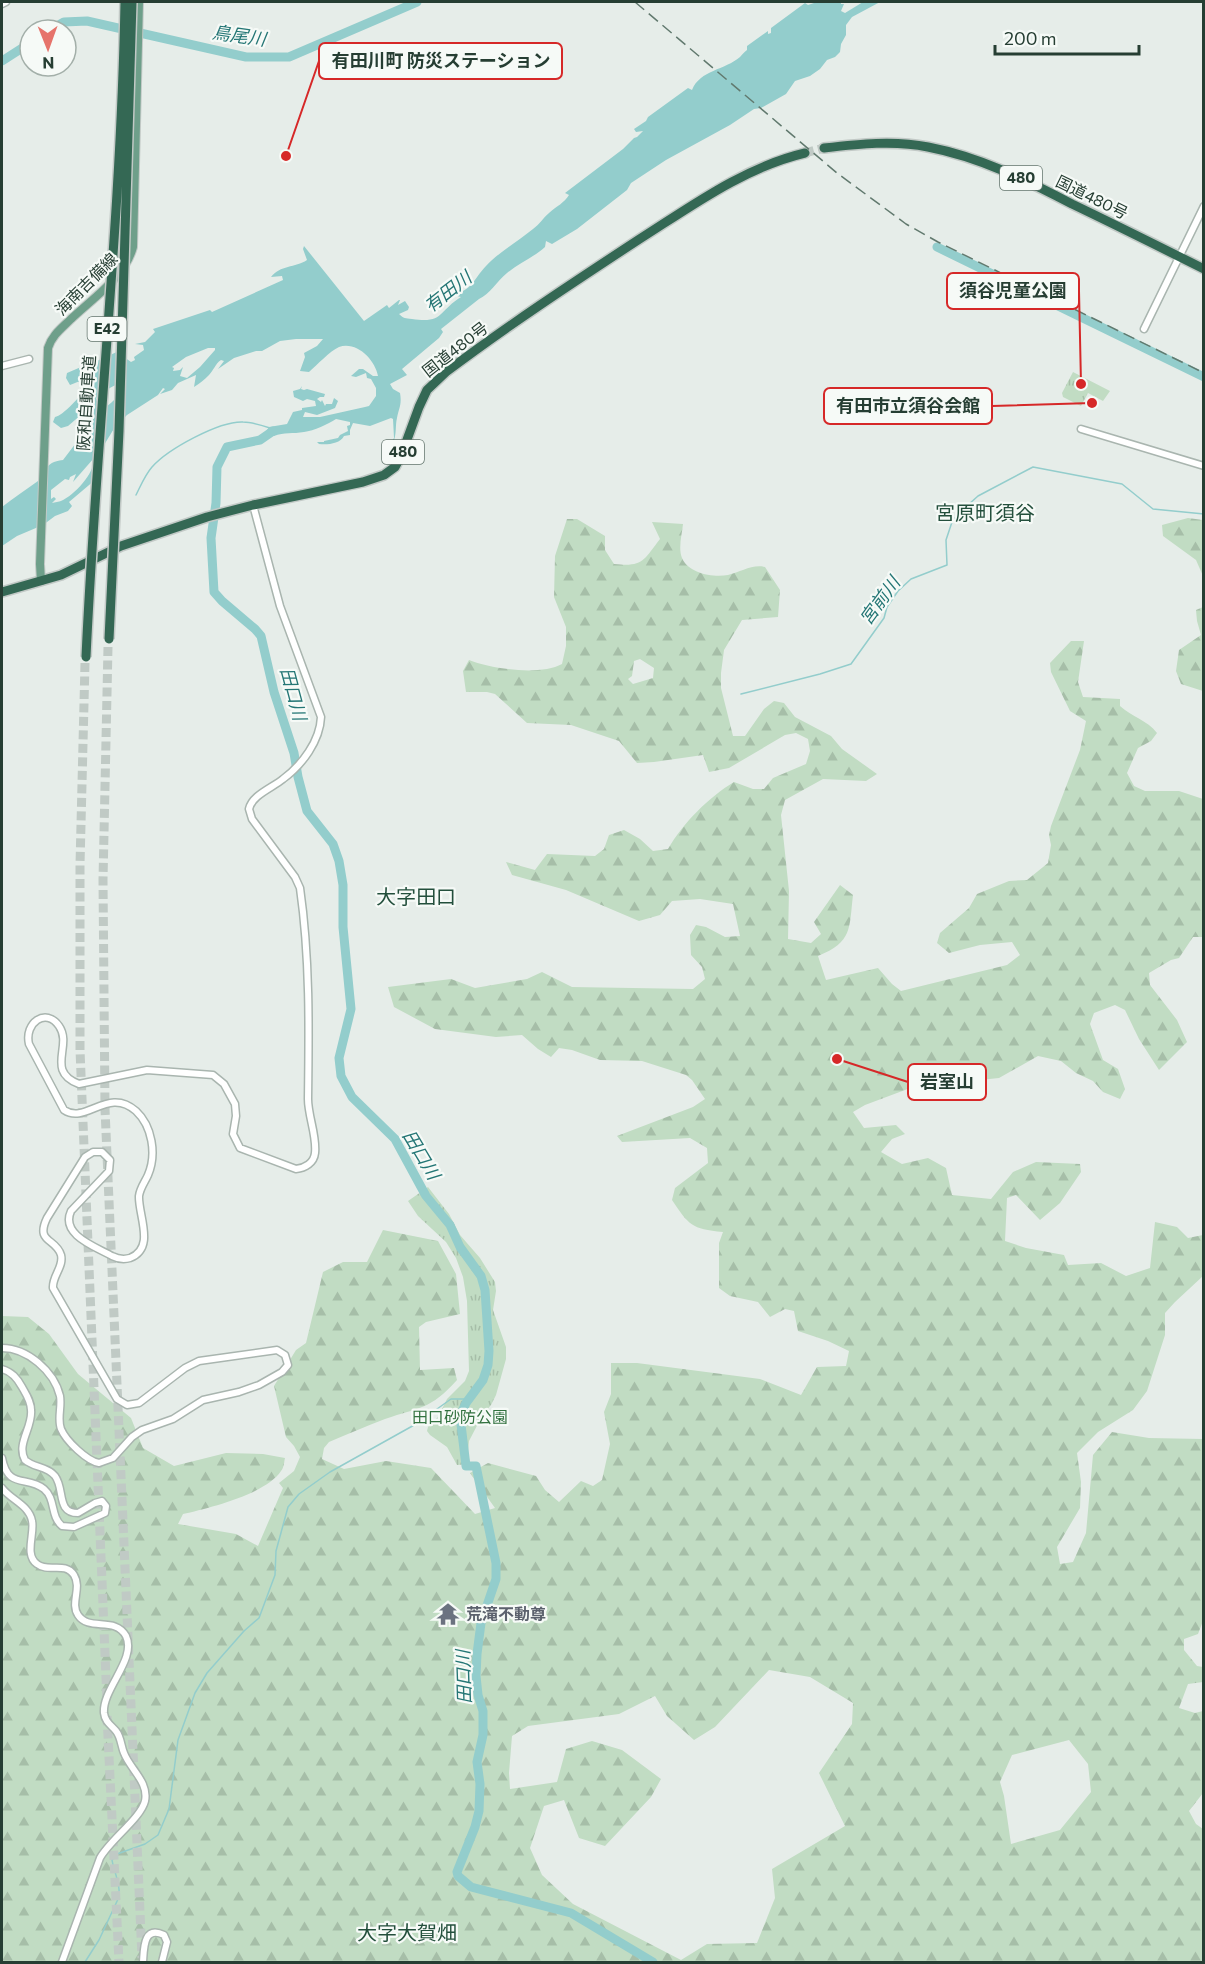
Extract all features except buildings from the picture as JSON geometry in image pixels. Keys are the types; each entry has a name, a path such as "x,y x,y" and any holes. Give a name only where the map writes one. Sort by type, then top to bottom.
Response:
{"highway":[{"name":"阪和自動車道","path":"86,660 92,533 118,187 125,2"},
{"name":"阪和自動車道","path":"109,643 122,364 132,2"},
{"name":"国道480号","path":"824,147 862,143 899,143 974,158 1028,182 1203,269"},
{"name":"国道480号","path":"2,592 61,575 121,546 214,515 363,482 384,475 395,467 401,456 427,390 446,372 576,281 704,198 750,172 805,153"}],"main road":[{"name":"海南吉備線","path":"41,581 47,358 50,344 55,335 119,275 132,253 135,232 139,2"}],"street":[{"path":"2,4 6,2"},
{"path":"1144,329 1203,206"},
{"path":"2,366 29,359"},
{"path":"1081,429 1203,466"},
{"path":"2,1348 23,1352 47,1374 60,1397 60,1424 64,1433 89,1459 99,1463 111,1460 142,1430 173,1419 202,1400 255,1387 279,1375 287,1367 286,1357 283,1352 277,1350 208,1359 185,1368 139,1403 128,1405 117,1399 53,1288 62,1257 58,1250 45,1239 43,1229 46,1218 85,1157 93,1152 102,1152 110,1160 109,1171 71,1211 68,1218 69,1227 76,1235 116,1258 128,1258 137,1254 144,1240 139,1195 151,1167 150,1133 137,1113 122,1103 104,1103 77,1114 66,1112 31,1048 27,1034 31,1025 41,1018 51,1019 58,1024 63,1034 62,1070 70,1080 80,1084 147,1070 213,1075 225,1084 235,1104 233,1134 240,1148 292,1168 302,1168 310,1163 315,1150 308,1102 309,1000 300,888 295,877 249,812 250,804 254,800 290,774 298,764 316,739 321,717 304,677 280,606 253,505"},
{"path":"2,1369 18,1380 31,1407 30,1421 22,1450 25,1461 54,1474 59,1485 63,1506 68,1511 78,1513 95,1503 102,1502 106,1506 105,1513 74,1527 62,1526 56,1520 51,1499 46,1491 38,1485 13,1478 6,1472 2,1458"},
{"path":"2,1488 29,1514 33,1525 31,1555 35,1563 45,1567 61,1567 73,1573 76,1581 75,1605 78,1615 89,1623 110,1624 117,1628 125,1636 128,1644 124,1661 108,1696 104,1711 107,1721 119,1735 126,1758 144,1785 145,1803 110,1842 100,1858 62,1962"},
{"path":"143,1962 146,1938 157,1933 164,1935 167,1942 162,1962"}],"green space":[{"path":"1073,372 1110,391 1103,401 1088,393 1081,406 1063,397 1062,393"},
{"path":"1188,518 1203,520 1203,576 1196,560 1163,536 1162,525"},
{"path":"567,519 577,519 605,536 605,550 614,564 624,565 642,561 660,539 652,522 683,524 680,545 682,558 695,571 722,576 751,567 765,567 780,590 778,617 742,620 724,650 721,688 733,736 745,736 764,709 774,701 784,703 795,717 831,736 842,749 877,774 866,781 823,779 785,800 781,815 789,891 788,939 811,943 821,934 814,922 840,885 853,895 847,933 838,945 818,956 826,980 878,968 901,991 1007,965 1020,955 1012,942 980,945 949,953 937,943 940,933 969,908 977,894 1009,881 1027,880 1048,863 1051,826 1080,750 1086,721 1070,711 1051,672 1050,663 1071,641 1084,641 1078,682 1083,697 1120,699 1120,706 1157,733 1151,741 1138,748 1127,773 1134,786 1145,791 1179,791 1203,799 1203,937 1193,937 1179,958 1149,973 1150,985 1177,1020 1187,1042 1159,1070 1139,1039 1125,1010 1115,1005 1094,1013 1090,1024 1103,1060 1118,1069 1125,1089 1120,1099 1103,1092 1093,1081 1076,1073 1061,1061 1038,1056 999,1078 913,1087 865,1105 853,1112 864,1128 896,1125 905,1134 892,1139 881,1152 902,1164 928,1158 946,1168 952,1195 991,1199 1013,1172 1036,1162 1080,1164 1081,1172 1060,1203 1040,1220 1016,1195 1007,1198 1005,1241 1026,1248 1064,1255 1068,1265 1101,1263 1126,1276 1150,1268 1155,1222 1177,1227 1188,1238 1203,1235 1203,1276 1165,1313 1165,1335 1147,1391 1133,1410 1098,1432 1077,1453 1081,1482 1080,1508 1057,1547 1060,1564 1073,1562 1086,1533 1093,1455 1112,1432 1149,1438 1203,1439 1203,1621 1198,1634 1184,1639 1184,1650 1197,1666 1203,1667 1203,1682 1188,1684 1179,1708 1195,1713 1203,1711 1203,1793 1189,1811 1196,1824 1203,1829 1203,1962 2,1962 2,1316 28,1317 49,1334 78,1374 131,1418 143,1448 174,1466 226,1453 263,1454 285,1458 282,1470 263,1487 236,1499 183,1514 178,1524 236,1534 258,1546 283,1488 279,1483 294,1471 300,1457 286,1437 274,1386 296,1350 306,1343 323,1272 343,1262 367,1262 383,1230 438,1241 456,1274 460,1314 426,1322 419,1327 420,1370 454,1368 457,1380 448,1390 424,1406 329,1442 324,1448 322,1459 344,1469 386,1461 431,1468 475,1514 495,1508 470,1473 488,1463 536,1476 545,1490 559,1502 581,1481 593,1486 602,1480 610,1444 604,1412 611,1394 611,1363 637,1363 760,1379 801,1395 817,1367 846,1366 849,1351 798,1331 794,1311 785,1309 770,1317 758,1302 730,1296 719,1288 719,1243 723,1232 704,1229 692,1224 672,1200 675,1188 708,1163 707,1148 690,1138 622,1142 617,1136 693,1107 705,1099 686,1075 642,1061 600,1060 559,1048 551,1057 522,1035 496,1037 435,1029 394,1007 388,987 451,979 475,988 527,979 542,972 572,987 693,989 705,979 702,967 691,955 690,935 696,925 706,927 725,937 740,936 733,904 700,899 672,901 660,915 639,921 566,890 512,875 506,862 535,870 547,854 595,856 604,849 609,835 624,830 640,839 653,851 668,849 697,811 734,782 753,789 764,789 773,778 806,764 810,751 808,739 796,733 785,735 729,768 709,772 703,755 637,763 619,741 571,725 527,723 495,694 466,692 463,671 469,660 516,670 541,670 562,664 566,646 566,627 554,597 555,556","holes":["640,659 654,668 653,678 633,684 628,679 632,676 634,661","769,1670 810,1677 853,1703 852,1724 819,1773 845,1826 772,1869 775,1898 757,1943 707,1944 681,1960 573,1904 542,1875 530,1848 544,1806 564,1800 579,1838 605,1846 651,1797 661,1779 622,1750 592,1741 566,1749 557,1782 510,1789 512,1736 528,1726 619,1714 655,1696 667,1716 694,1740 715,1727","1069,1740 1088,1764 1091,1792 1060,1830 1011,1844 1000,1782 1012,1755"]},
{"path":"1203,607 1203,691 1181,684 1176,671 1179,650 1201,635 1196,610"},
{"name":"田口砂防公園","path":"428,1187 495,1282 493,1310 506,1347 506,1359 496,1395 469,1441 470,1464 457,1465 447,1447 427,1431 438,1417 447,1399 465,1381 469,1371 467,1301 463,1277 456,1258 446,1242 418,1216 408,1201"}],"water":[{"path":"817,2 841,2 844,4 841,11 845,13 863,2 880,2 852,17 846,25 846,35 840,52 827,60 820,69 810,76 795,81 786,94 761,108 754,109 631,183 627,190 577,229 552,244 546,241 545,247 507,273 487,294 441,329 443,332 439,338 402,369 407,375 390,384 400,393 401,397 396,421 395,436 393,443 390,444 394,438 393,419 391,418 370,426 353,423 350,435 329,444 317,442 338,438 348,431 347,426 350,422 336,419 300,433 274,436 272,434 265,440 264,435 269,427 287,424 293,412 316,406 315,401 307,399 303,401 294,397 293,391 302,386 301,389 325,394 324,397 317,399 321,402 322,400 325,406 332,404 334,398 338,401 335,408 317,415 305,412 303,417 320,417 369,406 376,396 376,388 371,379 367,378 366,373 356,377 351,376 359,369 363,369 373,376 378,376 369,358 358,349 339,347 309,372 300,371 305,357 304,353 317,346 323,339 280,341 262,351 234,358 218,369 224,361 221,360 209,375 194,387 196,375 178,383 172,390 160,394 165,389 163,388 158,395 127,415 115,427 104,445 95,480 69,502 72,506 68,511 17,536 2,546 2,507 38,481 49,465 63,460 94,421 83,423 92,419 94,410 89,408 68,426 61,428 53,422 55,417 67,409 88,387 85,379 70,385 66,378 67,373 81,367 84,378 88,380 92,377 90,364 119,351 131,362 135,360 134,357 144,350 143,345 135,344 145,342 155,332 153,329 210,310 212,312 283,280 282,276 271,277 283,268 307,260 304,246 364,321 387,305 389,308 399,300 398,305 405,301 409,307 408,310 399,314 403,318 430,320 436,318 461,297 453,295 469,287 491,261 565,200 569,195 565,193 637,137 643,131 636,132 634,129 648,117 688,88 692,90 696,83 707,74 740,57 747,50 747,46 768,31 768,34 771,33 771,28 805,3 808,5","holes":["208,348 215,348 215,350 187,378 180,376 183,367 173,371 172,367 186,357","126,379 124,387 115,399 104,408 98,405 96,398","94,458 88,477 78,489 66,498 52,503 56,499 54,497 51,499 51,490 76,474 73,482"]}],"waterway":[{"name":"鳥尾川","path":"78,21 87,21 246,57 289,57 417,2"},
{"name":"鳥尾川","path":"2,61 18,51"},
{"path":"937,247 1204,377"},
{"path":"136,495 152,467 194,437 233,423 243,422 270,428"},
{"name":"田口川","path":"273,431 260,440 227,447 217,467 216,503 211,538 214,592 261,636 274,692 294,753 307,811 333,844 339,861 343,885 343,927 351,1009 339,1058 341,1076 352,1097 395,1139 426,1196 450,1225 460,1247 481,1276 485,1290 488,1365 483,1380 466,1403 460,1416 466,1466 476,1466 496,1563 496,1579 481,1623 477,1654 476,1676 483,1711 483,1735 477,1762 480,1784 479,1811 457,1872 458,1876 471,1887 571,1913 653,1962"},
{"name":"宮前川","path":"741,694 851,664 884,618 887,607 898,591 911,579 947,565 946,540 952,522 958,514 978,496 1033,467 1122,484 1153,509 1204,514"},
{"path":"85,1962 99,1940 119,1897 112,1860 117,1854 145,1844 158,1835 169,1809 178,1740 195,1693 207,1673 244,1631 259,1618 275,1575 276,1551 288,1507 299,1494 330,1472 416,1424 451,1399 469,1399"}],"tunnel":[{"path":"805,153 824,148"},
{"path":"108,647 103,880 105,1109 142,1958"},
{"path":"85,663 80,865 80,1050 107,1702"},
{"path":"107,1716 119,1962"}],"railway":[{"path":"635,2 837,173 906,224 1204,373"}],"place":[{"name":"有田川町 防災ステーション","path":"286,156"},
{"name":"須谷児童公園","path":"1081,384"},
{"name":"有田市立須谷会館","path":"1092,403"},
{"name":"岩室山","path":"837,1059"},
{"name":"荒滝不動尊","path":"448,1614"}],"district":[{"name":"宮原町須谷","path":"985,513"},
{"name":"大字田口","path":"416,897"},
{"name":"大字大賀畑","path":"407,1933"}],"water label":[{"name":"有田川","path":"448,292"}]}
